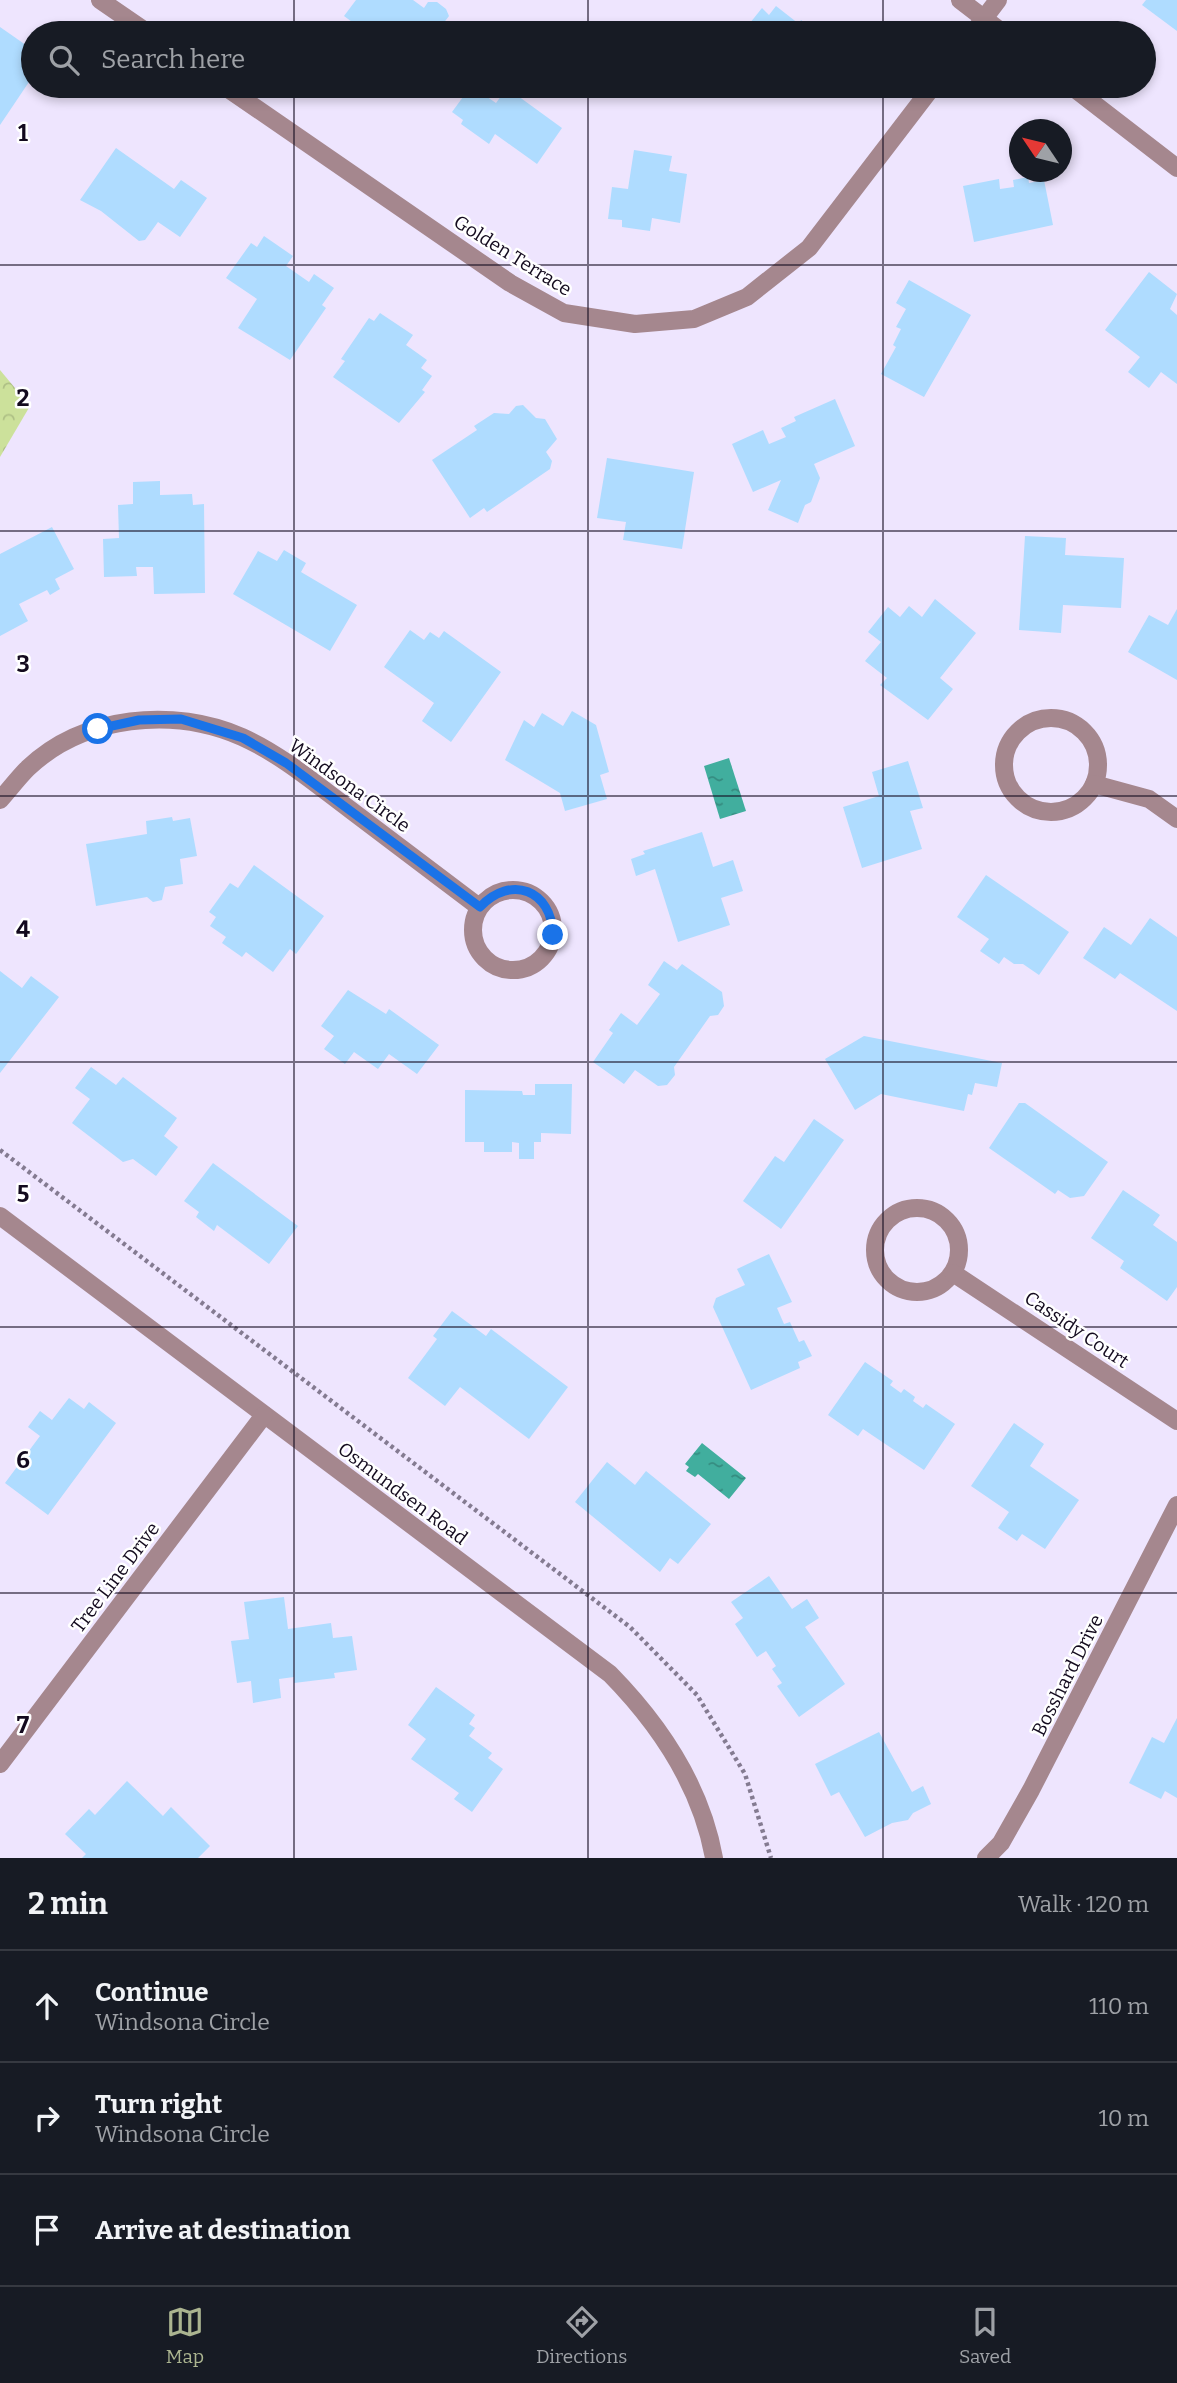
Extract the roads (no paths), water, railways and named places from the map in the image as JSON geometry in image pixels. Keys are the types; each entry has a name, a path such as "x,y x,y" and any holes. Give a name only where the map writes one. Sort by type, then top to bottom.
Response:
{"street":[{"path":"100,0 131,21"},
{"path":"960,0 975,21"},
{"path":"982,21 998,0"},
{"name":"Golden Terrace","path":"241,98 510,283 564,313 635,324 694,319 747,297 809,248 924,98"},
{"path":"1087,98 1177,168"},
{"path":"1047,718 1063,719 1078,726 1089,737 1096,752 1098,768 1094,784 1086,797 1060,812 1045,813 1031,808 1018,800 1004,773 1009,744 1018,731 1031,722 1047,718"},
{"name":"Windsona Circle","path":"0,800 29,767 64,743 98,729 139,720 181,719 243,738 286,763 480,907"},
{"path":"1094,784 1149,799 1177,818"},
{"path":"501,891 528,892 548,909 553,922 549,948 530,967 504,970 492,965 482,956 472,932 480,907 501,891"},
{"path":"920,1208 940,1215 955,1231 959,1244 959,1259 953,1273 944,1283 919,1293 893,1286 883,1277 874,1252 882,1225 905,1209 920,1208"},
{"name":"Osmundsen Road","path":"0,1216 610,1674 651,1720 682,1766 702,1811 714,1858"},
{"name":"Cassidy Court","path":"953,1273 1177,1421"},
{"name":"Tree Line Drive","path":"0,1764 264,1415"},
{"name":"Bosshard Drive","path":"986,1858 1001,1843 1031,1790 1177,1506"}],"water":[{"path":"729,758 746,811 720,819 704,766"},
{"path":"702,1443 746,1478 729,1499 698,1474 695,1477 686,1471 689,1467 685,1464"}]}
